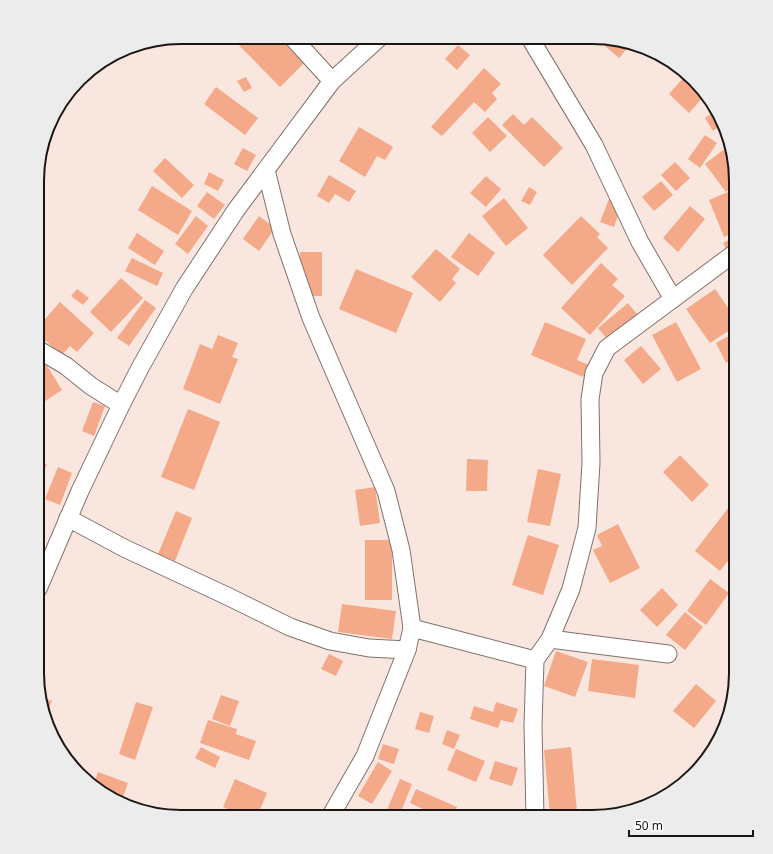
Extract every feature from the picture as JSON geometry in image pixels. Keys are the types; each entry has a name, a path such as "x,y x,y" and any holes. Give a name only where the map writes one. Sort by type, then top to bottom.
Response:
{"street":[{"path":"302,44 332,80"},
{"path":"44,575 80,491 121,405 184,289 236,210 332,80 372,44"},
{"path":"534,44 594,145 640,242 673,299"},
{"path":"266,170 282,234 311,318 386,491 401,550 412,628 407,650 365,756 334,810"},
{"path":"535,810 533,726 535,660 550,638 571,589 587,528 591,463 590,399 594,373 607,348 729,257"},
{"path":"44,353 66,366 91,386 121,405"},
{"path":"68,518 124,548 290,627 330,641 369,648 407,650"},
{"path":"412,628 535,660"},
{"path":"550,638 668,654"}],"building":[{"path":"238,44 285,44 304,63 280,87"},
{"path":"458,45 470,55 457,70 445,59"},
{"path":"605,46 627,49 619,58"},
{"path":"484,68 501,84 492,93 497,99 485,112 474,102 442,136 431,127"},
{"path":"246,77 252,88 244,92 237,81"},
{"path":"683,79 702,99 689,113 669,94"},
{"path":"216,87 258,118 245,135 204,104"},
{"path":"513,114 524,125 532,117 563,148 544,167 502,125"},
{"path":"711,114 718,127 713,131 705,118"},
{"path":"488,117 507,136 490,152 472,133"},
{"path":"359,127 393,147 385,160 377,156 365,177 339,161"},
{"path":"705,135 717,143 700,168 688,159"},
{"path":"243,148 256,155 247,171 234,164"},
{"path":"723,150 726,154 729,172 729,190 726,192 705,164"},
{"path":"165,158 194,185 182,198 153,171"},
{"path":"675,162 690,178 676,191 661,175"},
{"path":"209,172 224,180 218,191 204,184"},
{"path":"329,175 356,191 349,202 335,194 329,203 317,196"},
{"path":"486,176 501,189 486,207 470,193"},
{"path":"661,181 673,195 654,211 642,197"},
{"path":"152,186 192,211 178,235 138,210"},
{"path":"529,187 537,192 530,205 521,201"},
{"path":"207,192 225,205 214,219 197,206"},
{"path":"728,192 729,235 724,237 709,200"},
{"path":"504,198 528,228 506,246 482,216"},
{"path":"609,199 622,204 614,227 600,222"},
{"path":"690,206 705,219 678,252 663,238"},
{"path":"196,216 208,226 188,254 175,244"},
{"path":"259,216 275,228 259,251 243,239"},
{"path":"581,216 600,234 597,237 608,248 572,285 543,255"},
{"path":"137,233 164,251 155,265 128,248"},
{"path":"469,233 495,253 478,276 451,257"},
{"path":"729,240 729,252 728,253 723,243"},
{"path":"436,249 460,269 452,279 456,283 440,302 411,277"},
{"path":"300,252 322,252 322,296 300,296"},
{"path":"132,258 163,273 157,286 125,271"},
{"path":"601,263 618,279 612,285 625,296 590,335 561,308"},
{"path":"356,269 413,293 396,333 339,309"},
{"path":"121,278 143,298 111,332 90,312"},
{"path":"77,289 89,298 83,305 71,296"},
{"path":"715,289 729,309 729,331 710,343 686,309"},
{"path":"145,300 156,308 129,346 117,338"},
{"path":"60,302 94,333 77,352 70,346 62,355 44,339 44,320"},
{"path":"628,303 637,314 607,339 598,328"},
{"path":"545,322 586,339 577,360 589,365 583,377 531,355"},
{"path":"676,322 701,369 677,382 652,335"},
{"path":"218,335 238,343 232,357 238,359 220,404 183,389 200,344 212,349"},
{"path":"729,336 729,361 726,363 716,343"},
{"path":"641,346 661,369 643,384 624,360"},
{"path":"44,361 62,390 44,402"},
{"path":"93,402 105,406 94,436 82,431"},
{"path":"188,409 220,422 194,490 161,477"},
{"path":"680,455 709,485 692,502 663,472"},
{"path":"467,459 488,460 487,491 466,491"},
{"path":"58,467 72,473 60,505 45,499"},
{"path":"538,469 561,474 550,526 527,522"},
{"path":"375,487 380,523 360,526 355,490"},
{"path":"729,507 729,560 720,571 695,551"},
{"path":"176,511 192,518 175,561 158,554"},
{"path":"618,524 640,568 610,583 593,550 602,546 597,535"},
{"path":"528,535 559,545 543,595 512,585"},
{"path":"365,540 392,540 392,600 365,600"},
{"path":"710,579 729,593 706,625 687,611"},
{"path":"662,588 678,605 657,627 640,610"},
{"path":"342,604 396,611 392,639 338,632"},
{"path":"685,612 703,627 685,650 666,635"},
{"path":"556,651 588,662 575,697 544,686"},
{"path":"329,654 343,661 336,676 321,669"},
{"path":"592,659 639,665 635,698 588,691"},
{"path":"696,684 716,701 694,728 673,711"},
{"path":"221,695 239,701 230,726 212,719"},
{"path":"47,699 52,701 49,708"},
{"path":"136,702 153,707 135,760 119,754"},
{"path":"496,702 518,709 513,723 501,720 498,728 470,719 474,706 493,712"},
{"path":"420,712 434,716 429,733 415,729"},
{"path":"208,720 237,729 236,734 256,741 249,760 200,743"},
{"path":"447,730 460,735 454,749 442,744"},
{"path":"383,744 399,749 394,764 378,759"},
{"path":"201,747 220,757 215,768 195,758"},
{"path":"571,747 577,810 550,810 544,750"},
{"path":"456,749 485,761 476,782 447,770"},
{"path":"495,761 518,768 512,786 489,779"},
{"path":"378,762 392,771 372,804 358,796"},
{"path":"98,772 128,783 123,797 130,800 112,792 95,780"},
{"path":"235,779 267,793 260,810 230,810 223,807"},
{"path":"400,779 412,784 402,809 404,810 387,810"},
{"path":"416,789 457,807 456,810 425,810 410,803"}]}
